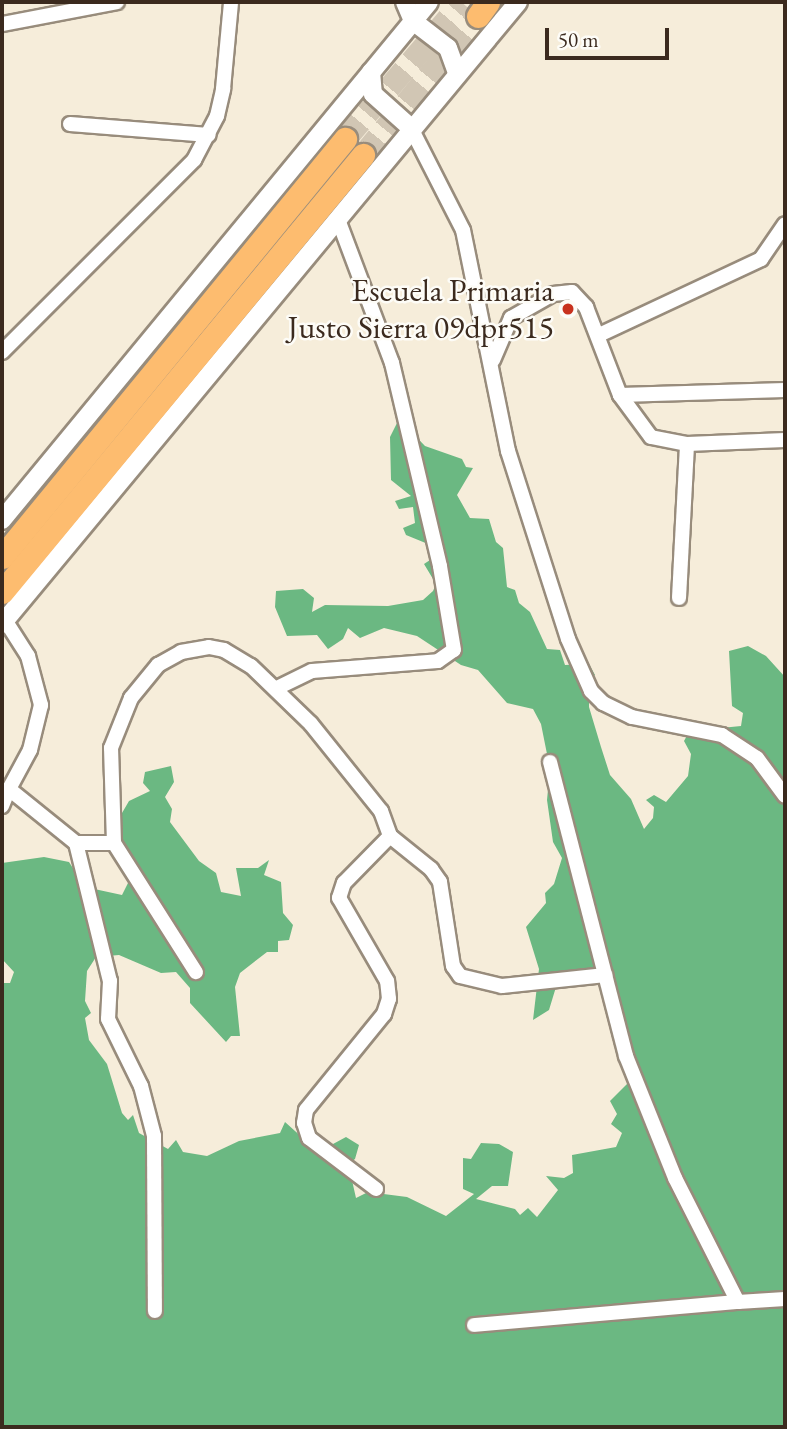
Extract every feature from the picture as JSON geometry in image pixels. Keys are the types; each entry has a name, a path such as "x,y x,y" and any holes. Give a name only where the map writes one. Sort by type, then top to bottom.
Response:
{"main road":[{"path":"2,557 345,139"},
{"path":"2,592 363,155"}],"street":[{"path":"2,24 70,6 117,2"},
{"path":"2,352 177,180 209,135 223,89 231,2"},
{"path":"405,2 413,20 448,48 457,73"},
{"path":"2,520 429,2"},
{"path":"2,806 30,750 41,705 28,656 4,622 518,2"},
{"path":"371,72 373,94 411,128 463,230 509,451 568,639 591,691 603,703 632,717 722,735 757,758 785,796"},
{"path":"71,124 209,135"},
{"path":"277,688 312,671 438,661 454,650 440,566 392,363 338,219"},
{"path":"599,335 761,259 785,225"},
{"path":"492,362 511,318 553,294 579,296 599,335 620,395 651,437 687,444 785,440"},
{"path":"620,395 785,390"},
{"path":"679,598 687,444"},
{"path":"196,972 114,843 108,773 113,735 126,705 158,664 181,652 209,647 251,666 277,688 343,758 382,811 390,836 432,869 440,882 453,966 460,976 502,986 605,975"},
{"path":"550,762 626,1056 675,1178 738,1302"},
{"path":"9,789 76,843 110,981 108,1018 141,1086 154,1136 155,1311"},
{"path":"376,1189 309,1138 304,1123 306,1110 384,1014 388,999 387,981 339,898 344,883 390,836"},
{"path":"76,843 114,843"},
{"path":"474,1325 785,1299"}],"green space":[{"path":"399,419 425,446 462,459 466,467 473,468 457,495 470,518 489,519 496,542 503,548 507,587 515,590 519,603 530,612 547,649 560,650 565,665 589,664 595,675 589,680 589,707 610,775 631,799 644,829 653,818 654,807 646,800 654,795 666,802 688,776 691,754 684,741 695,721 721,728 741,726 743,713 732,706 729,651 748,646 766,656 785,677 785,1427 2,1427 2,983 10,983 14,972 2,959 2,863 44,857 69,862 85,887 122,895 134,871 115,825 129,801 150,791 143,783 145,772 171,766 174,782 165,797 172,809 170,822 199,861 216,873 221,892 241,896 236,868 258,868 269,860 264,875 281,882 283,913 293,925 289,940 278,941 278,952 267,952 240,973 235,987 240,1036 231,1036 226,1042 190,1003 190,988 176,972 161,973 119,955 96,957 87,971 85,1001 91,1013 85,1018 89,1040 107,1064 122,1113 128,1120 133,1115 139,1133 168,1149 176,1140 183,1152 207,1156 239,1141 280,1133 285,1122 305,1140 333,1144 346,1137 359,1145 355,1159 342,1168 351,1176 356,1198 368,1192 407,1197 446,1216 474,1194 463,1189 463,1158 471,1159 481,1143 499,1144 513,1152 508,1186 492,1186 476,1199 515,1209 520,1215 528,1208 537,1217 558,1190 546,1176 564,1178 573,1173 572,1155 616,1147 622,1133 611,1124 617,1114 610,1101 633,1078 612,979 570,978 556,987 549,1010 533,1020 539,969 526,927 546,903 545,893 554,884 562,858 553,842 547,800 550,769 541,724 533,709 507,703 478,670 461,665 417,636 384,628 360,638 348,628 343,639 328,649 317,635 287,636 275,607 276,591 303,589 314,598 312,612 325,605 388,606 423,600 433,591 436,584 424,564 430,560 428,544 406,535 403,528 415,523 413,507 399,509 395,501 411,496 391,480 390,437"}],"tunnel":[{"path":"345,139 462,2"},
{"path":"363,155 478,16"}],"place":[{"name":"Escuela Primaria Justo Sierra 09dpr515","path":"568,309"}]}
